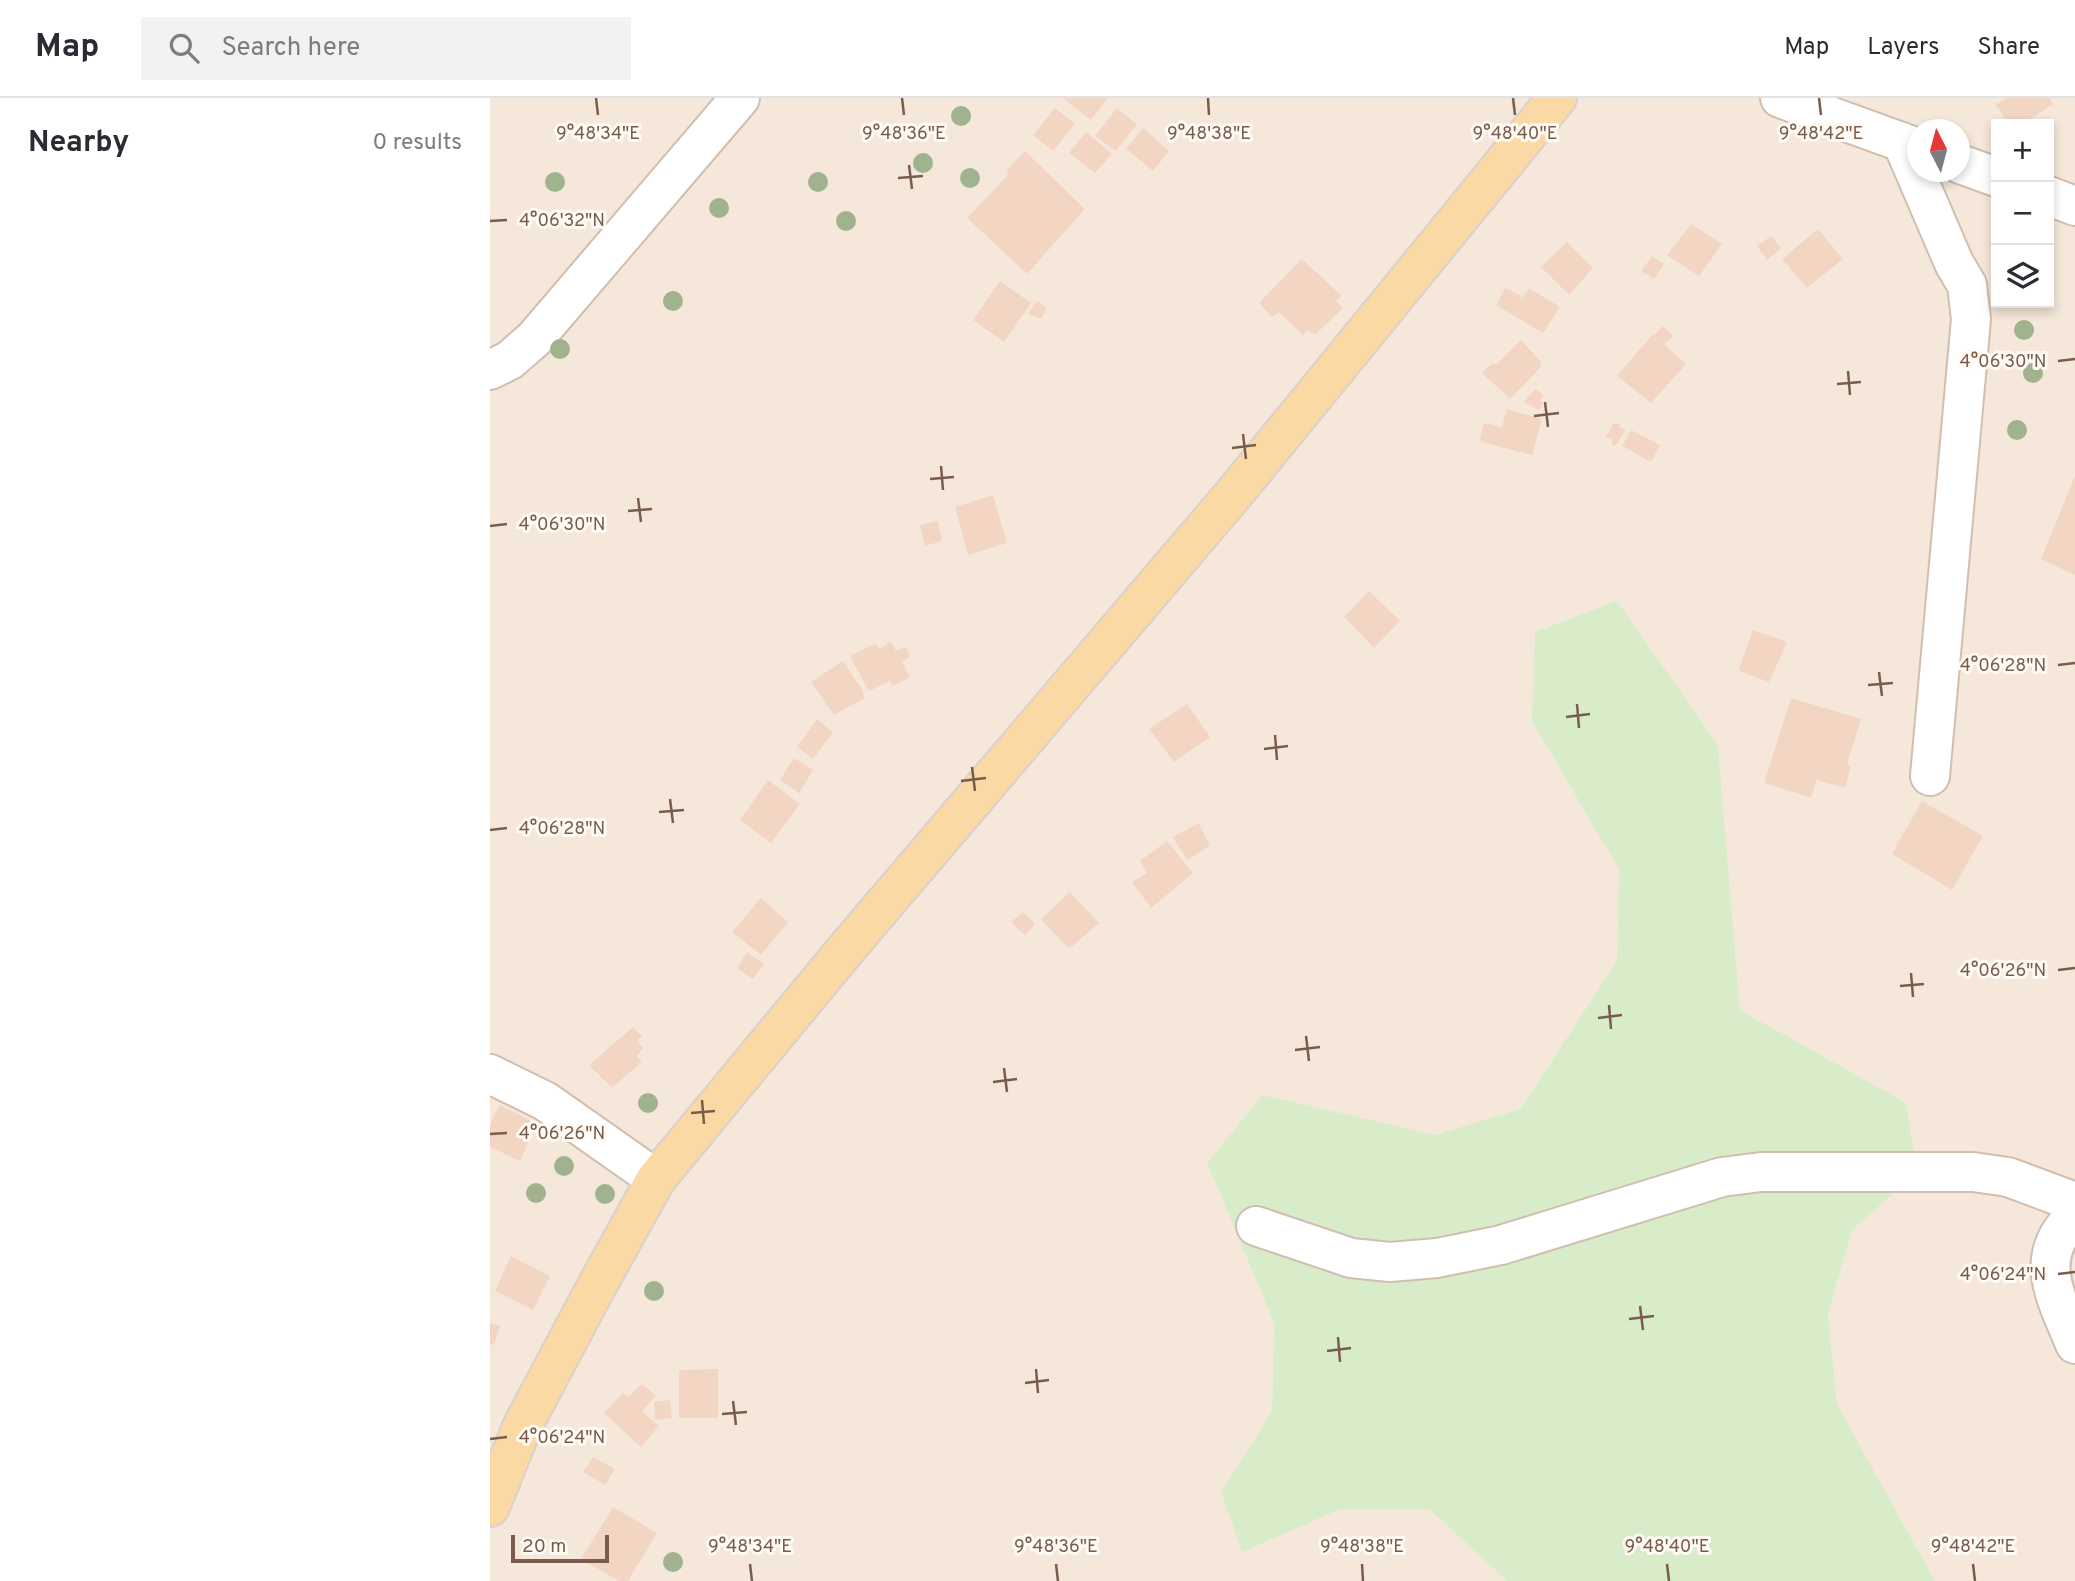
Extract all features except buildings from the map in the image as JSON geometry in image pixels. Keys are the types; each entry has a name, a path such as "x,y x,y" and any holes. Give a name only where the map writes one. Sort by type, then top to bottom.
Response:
{"main road":[{"path":"490,1507 522,1427 656,1180 847,948 1232,496 1558,98"}],"street":[{"path":"490,370 510,360 534,340 740,98"},
{"path":"1780,98 1907,144"},
{"path":"1970,168 1991,175"},
{"path":"1924,182 1954,263 1967,285 1971,319 1930,776"},
{"path":"2054,198 2075,206"},
{"path":"490,1074 545,1101 656,1180"},
{"path":"1256,1226 1351,1258 1390,1262 1437,1258 1501,1245 1722,1177 1761,1172 1973,1172 2008,1177 2075,1202"},
{"path":"2075,1216 2064,1227 2051,1252 2052,1285 2075,1344"}],"shaded area":[{"path":"490,98 2075,98 2075,1581 1935,1581 1837,1404 1828,1314 1852,1230 1917,1173 1906,1104 1740,1010 1718,745 1532,721 1619,870 1617,961 1520,1109 1435,1136 1262,1095 1207,1163 1274,1323 1272,1411 1221,1492 1242,1551 1341,1509 1429,1509 1507,1581 490,1581"}],"green space":[{"path":"1617,601 1718,745 1740,1010 1906,1103 1917,1173 1852,1230 1828,1314 1837,1404 1935,1581 1507,1581 1429,1509 1341,1509 1242,1552 1221,1492 1272,1411 1274,1323 1207,1163 1262,1095 1435,1135 1520,1109 1617,961 1619,870 1532,721 1535,632"}]}
